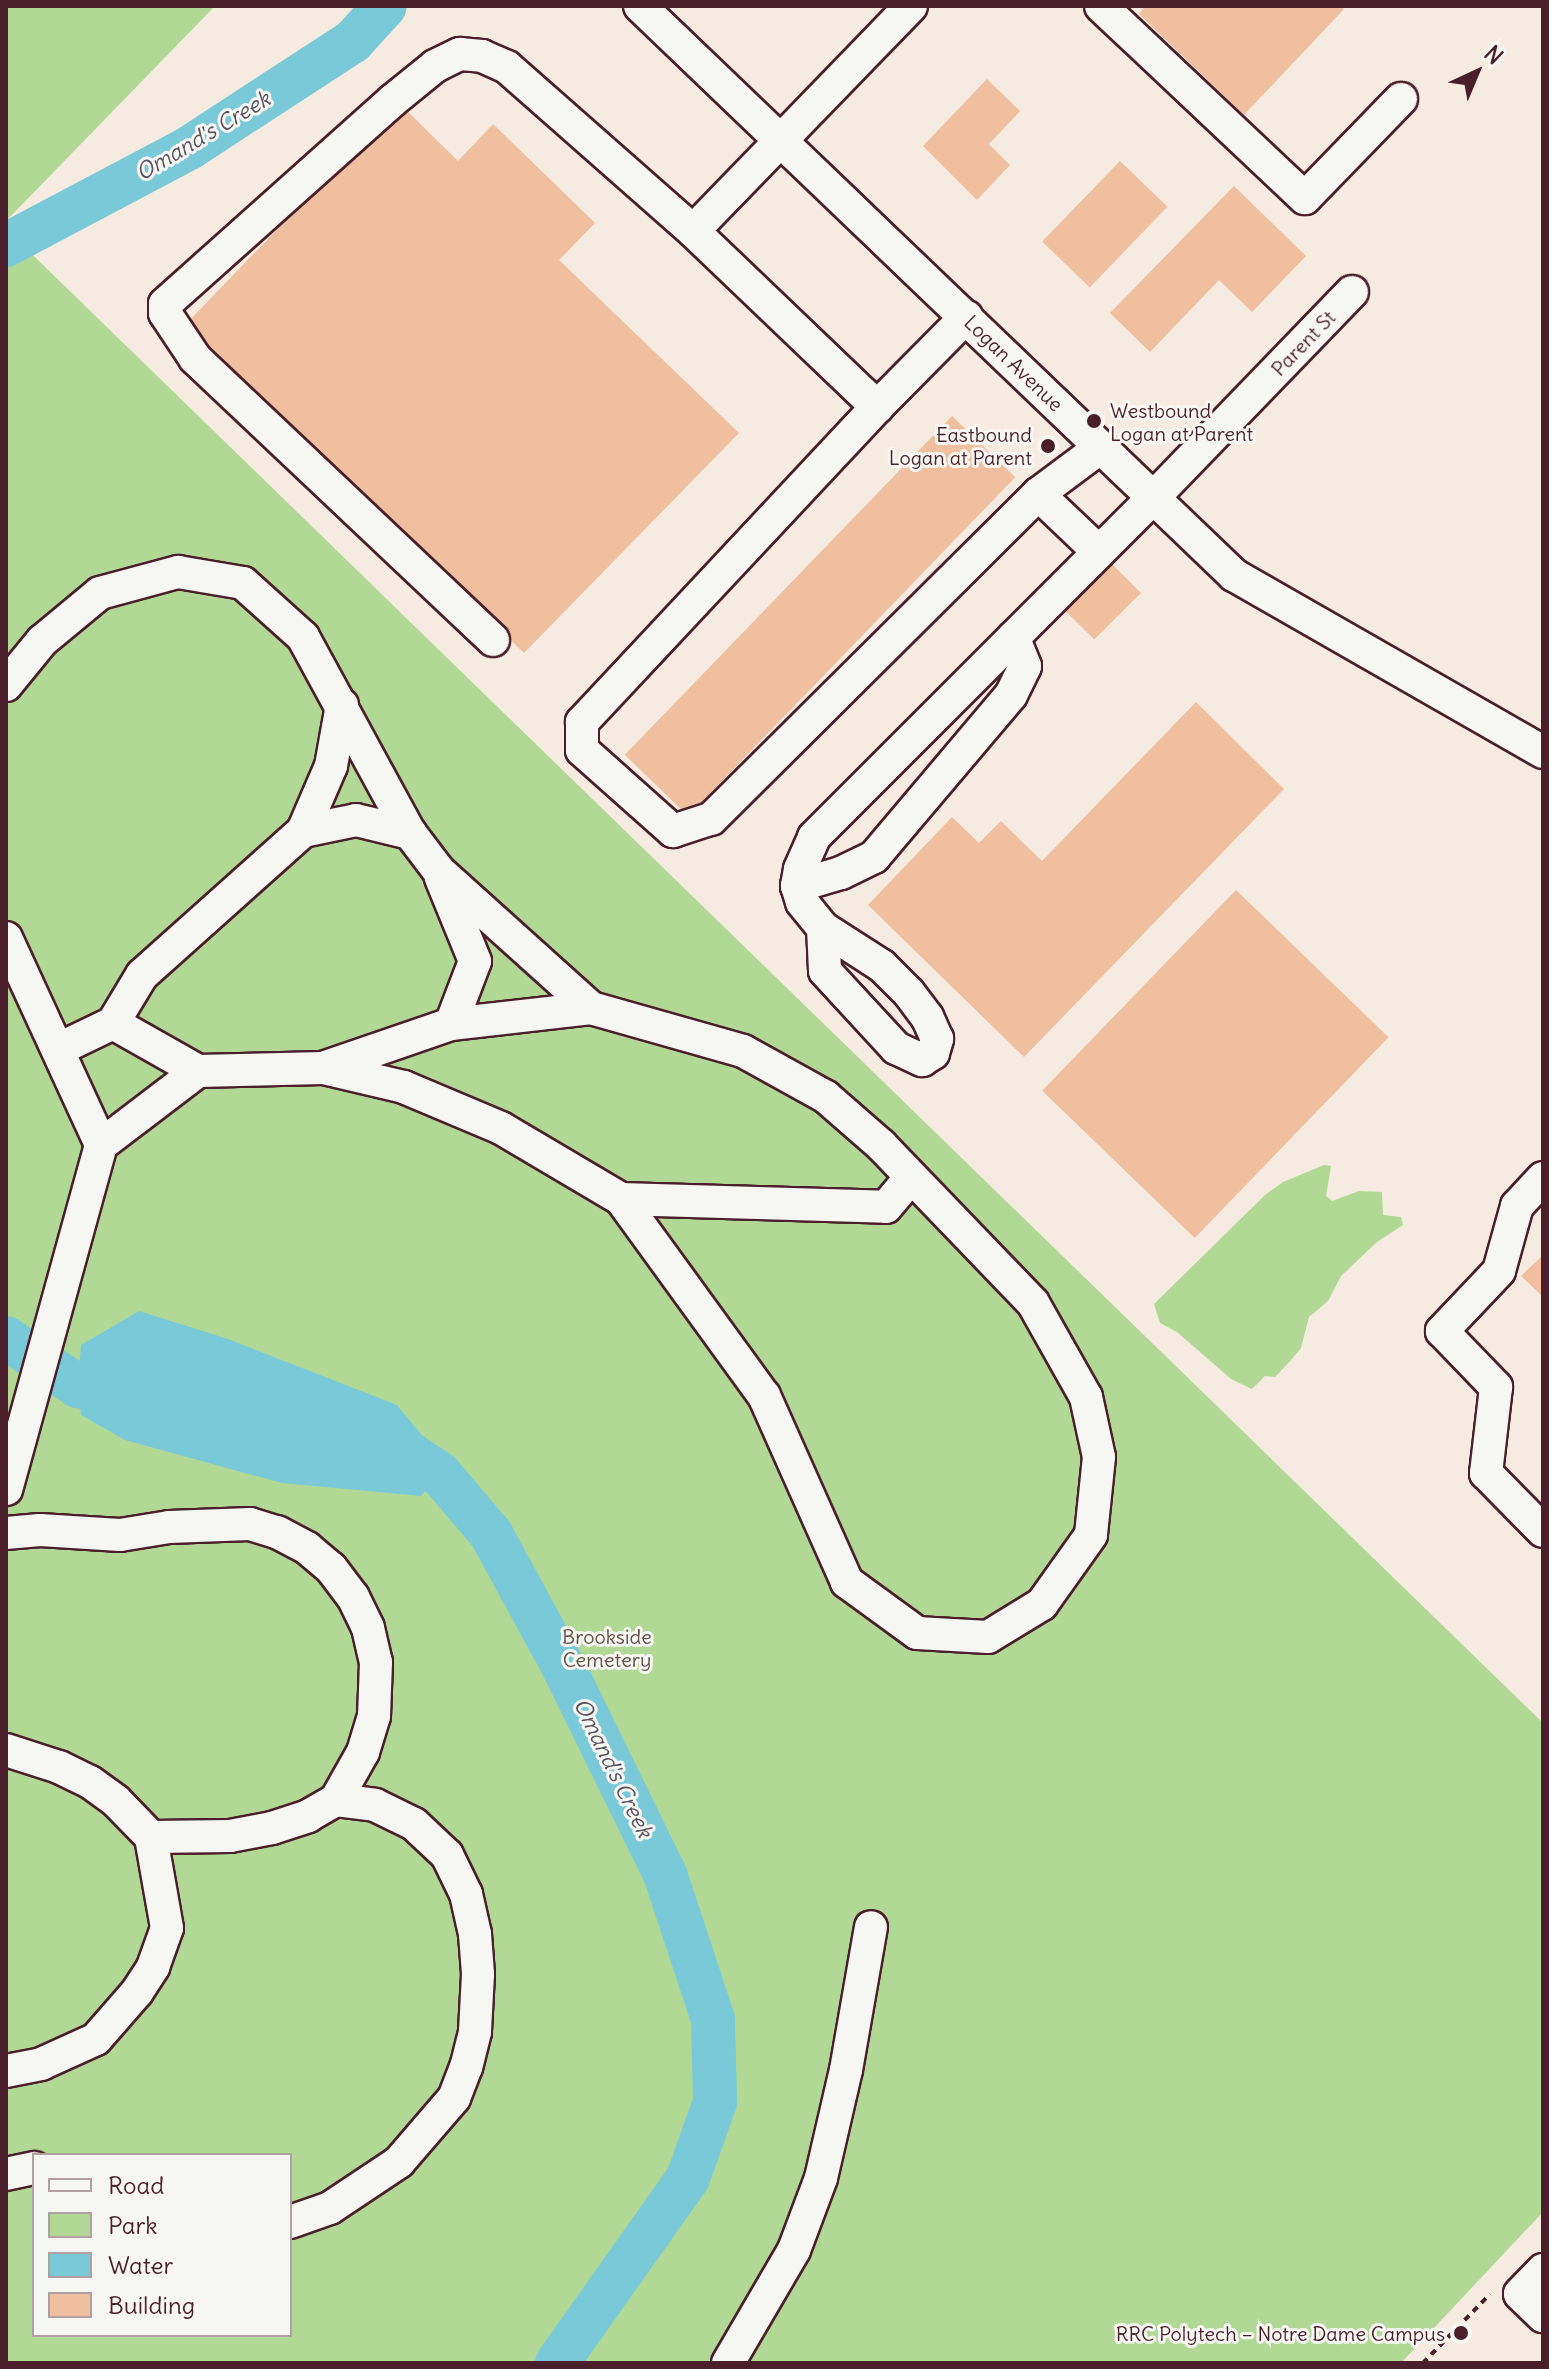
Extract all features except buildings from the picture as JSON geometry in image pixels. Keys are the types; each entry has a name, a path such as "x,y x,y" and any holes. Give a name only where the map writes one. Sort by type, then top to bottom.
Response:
{"street":[{"name":"Logan Avenue","path":"640,6 784,140 1234,575 1543,752"},
{"path":"693,231 911,6"},
{"path":"1101,6 1305,198 1401,99"},
{"path":"493,640 195,358 165,313 165,304 435,66 460,54 482,56 507,67 693,231 877,407"},
{"name":"Parent St","path":"797,886 814,837 1154,497 1352,292"},
{"path":"966,317 877,407 582,722 582,750 673,831 711,819 1038,494 1101,447"},
{"path":"1038,494 1099,552"},
{"path":"6,685 42,641 100,593 178,572 243,583 303,637 410,833 439,871 591,1008"},
{"path":"823,928 802,902 797,886 841,873 874,857 1011,695 1025,666 1013,637"},
{"path":"59,1049 113,1023 142,975 303,831 331,766 342,705"},
{"path":"303,831 356,820 410,833"},
{"path":"439,871 475,961 451,1024"},
{"path":"6,938 101,1145"},
{"path":"113,1023 198,1071 323,1068 404,1087 501,1128 621,1199 764,1396 847,1582 917,1633 988,1637 1042,1604 1091,1535 1099,1457 1086,1397 1033,1303 881,1145 826,1097 743,1051 591,1008 451,1024 323,1068"},
{"path":"6,1489 101,1145 198,1071"},
{"path":"621,1199 886,1207 911,1177"},
{"path":"1543,1178 1517,1206 1499,1271 1442,1331 1496,1387 1486,1473 1543,1531"},
{"path":"6,1533 40,1530 120,1535 181,1526 250,1524 277,1532 307,1548 331,1568 353,1597 368,1628 376,1662 374,1716 363,1752 336,1800 308,1816 272,1828 230,1836 151,1837"},
{"path":"6,1750 59,1767 90,1782 116,1801 151,1837 167,1928 145,1979 96,2039 41,2064 6,2071"},
{"path":"292,2221 330,2208 399,2162 454,2098 475,2032 478,1974 475,1934 466,1894 447,1855 414,1824 375,1805 336,1800"},
{"path":"728,2363 794,2250 821,2178 846,2070 871,1927"},
{"path":"6,2174 32,2168"},
{"path":"1543,2270 1520,2294 1543,2316"}],"path":[{"path":"1423,2363 1490,2294"}],"green space":[{"path":"6,6 215,6 6,221"},
{"name":"Brookside Cemetery","path":"6,229 1543,1723 1543,2212 1401,2363 6,2363"},
{"path":"1324,1165 1331,1166 1326,1196 1332,1201 1359,1191 1382,1192 1383,1215 1401,1217 1403,1225 1377,1242 1341,1276 1328,1301 1309,1317 1301,1348 1275,1377 1265,1376 1252,1389 1231,1379 1177,1332 1160,1323 1154,1304 1265,1195 1283,1182"}],"water":[{"path":"139,1311 228,1339 397,1405 439,1456 440,1474 421,1496 282,1483 125,1440 81,1415 78,1386 81,1345"}],"waterway":[{"name":"Omand's Creek","path":"6,245 189,148 353,41 385,6"},
{"name":"Omand's Creek","path":"6,1338 78,1386 136,1397"},
{"name":"Omand's Creek","path":"388,1447 406,1451 440,1474 491,1534 563,1666 665,1874 713,2019 715,2102 688,2178 557,2363"}],"place":[{"name":"Westbound Logan at Parent","path":"1094,421"},
{"name":"Eastbound Logan at Parent","path":"1048,446"},
{"name":"RRC Polytech – Notre Dame Campus","path":"1461,2333"}]}
